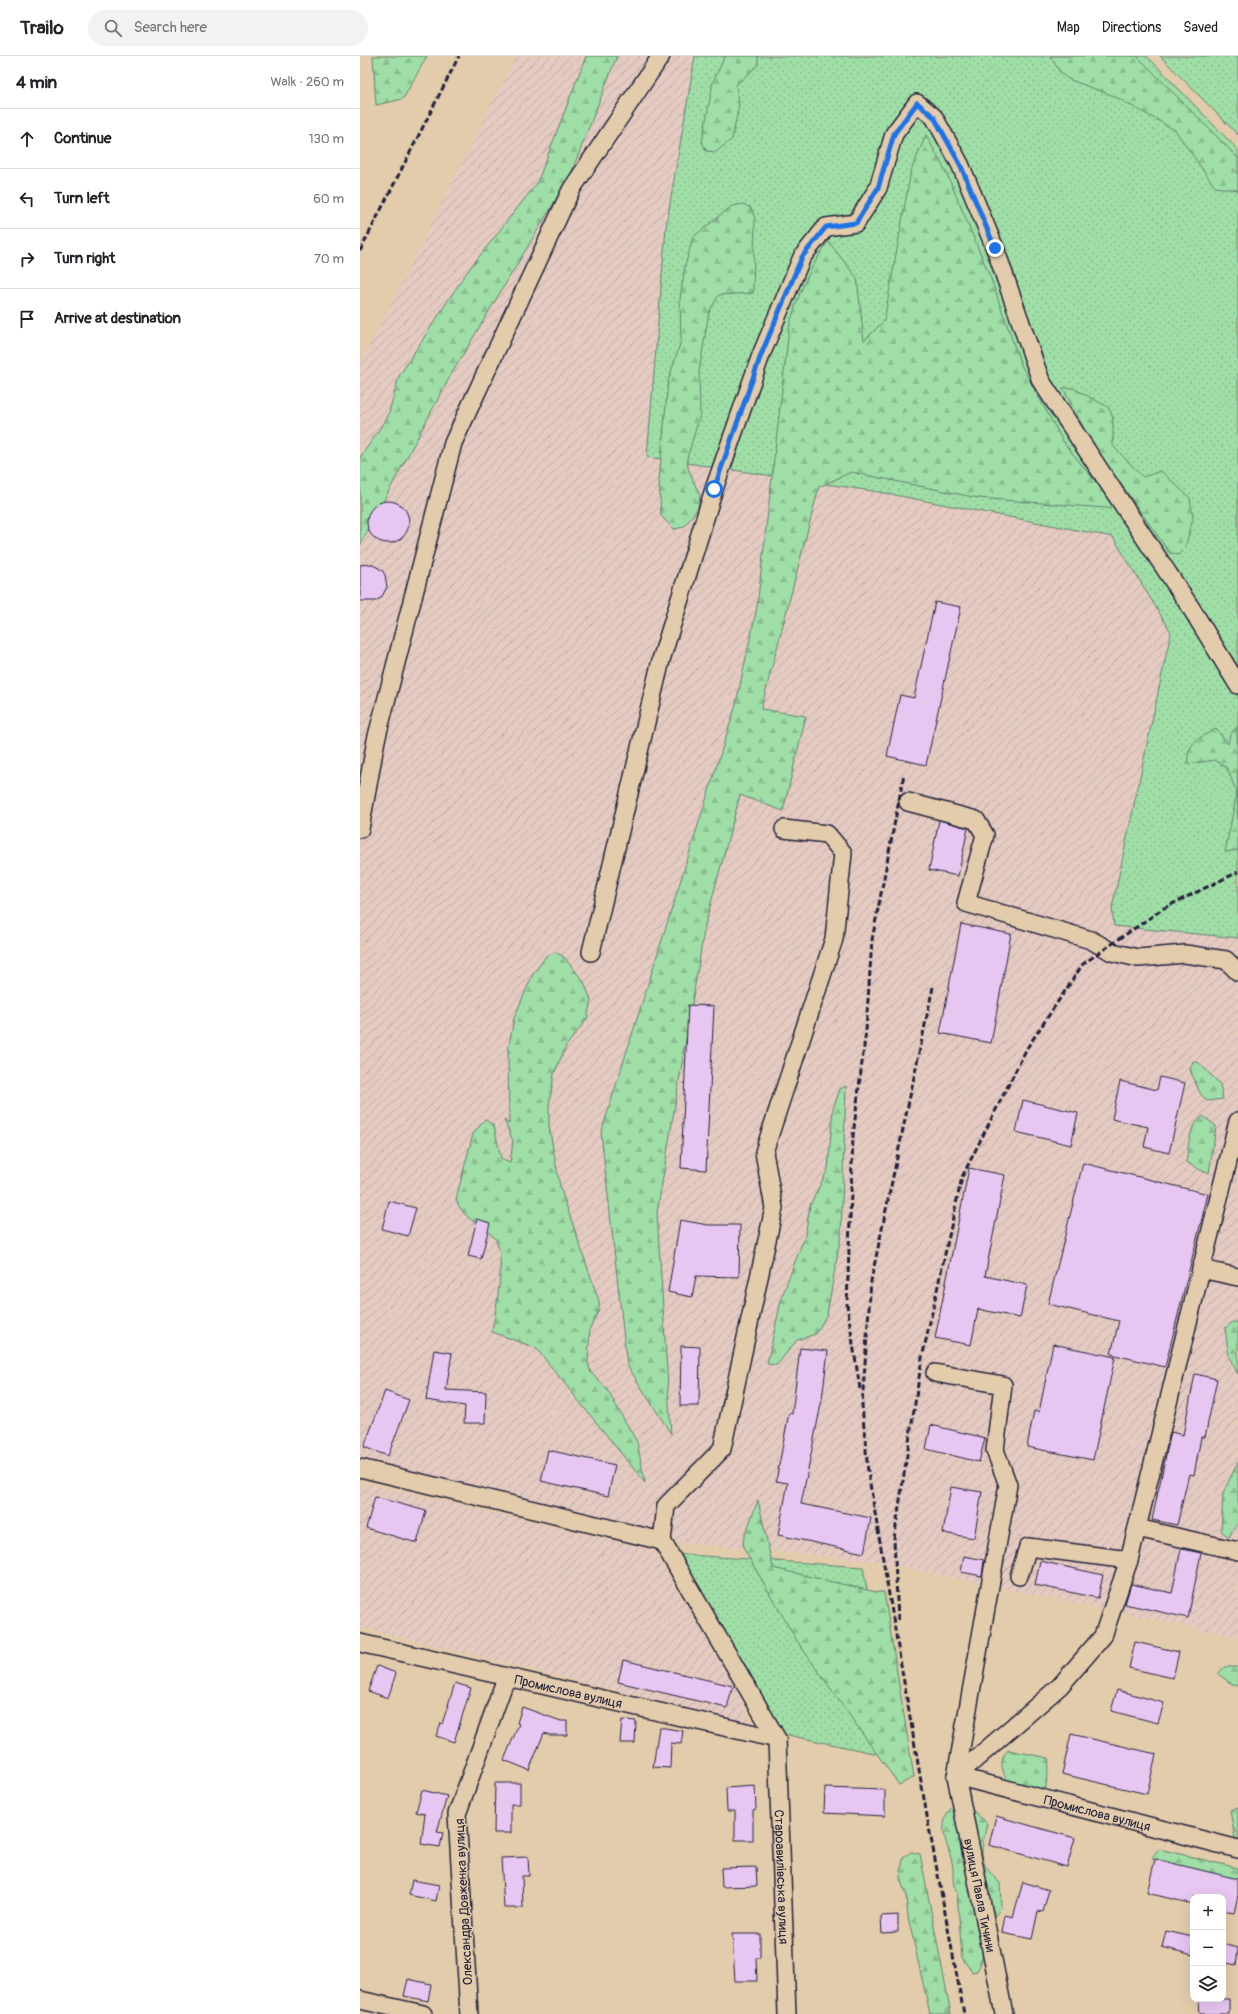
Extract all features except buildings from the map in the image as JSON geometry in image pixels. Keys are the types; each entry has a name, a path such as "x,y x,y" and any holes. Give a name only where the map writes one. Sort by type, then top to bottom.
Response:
{"street":[{"path":"360,829 376,740 453,443 572,190 661,56"},
{"path":"591,952 661,660 714,489 761,355 802,257 826,227 856,223 878,188 894,134 917,103 934,117 960,164 995,248 1041,381 1191,608 1238,685"},
{"path":"908,802 976,820 985,835 966,903 1091,940 1112,952 1138,958 1185,954 1226,960 1238,972"},
{"path":"778,1739 662,1541 666,1506 722,1449 774,1208 764,1152 834,939 843,854 827,834 784,828"},
{"path":"956,1776 1060,1686 1103,1636 1129,1560 1238,1122"},
{"path":"1201,1269 1238,1277"},
{"path":"934,1373 1003,1385 995,1450 1008,1485 956,1776"},
{"path":"361,1471 662,1541"},
{"path":"1137,1528 1238,1551"},
{"path":"1019,1576 1028,1547 1129,1560"},
{"name":"Промислова вулиця","path":"360,1643 506,1678 778,1739"},
{"name":"Олександра Довженка вулиця","path":"469,2014 457,1814 506,1678"},
{"name":"Староавилівська вулиця","path":"778,1739 787,2014"},
{"name":"Промислова вулиця","path":"956,1776 1238,1849"},
{"name":"вулиця Павла Тичини","path":"956,1776 1004,2014"},
{"path":"360,2000 422,2014"}],"shaded area":[{"path":"516,56 695,56 666,227 840,487 879,492 1113,537 1171,632 1112,908 1115,926 1238,938 1238,1637 869,1560 662,1541 360,1475 360,365"},
{"path":"365,1483 653,1550 739,1692 749,1723 360,1627 360,1495"}],"green space":[{"path":"373,56 427,56 403,99 376,105"},
{"path":"586,56 617,56 570,176 452,373 360,545 360,458 388,416 399,376 464,276 537,183"},
{"path":"695,56 1147,56 1238,150 1238,938 1114,926 1112,908 1171,632 1113,537 879,492 647,457 666,227"},
{"path":"725,56 758,56 758,65 736,85 739,105 732,139 716,152 706,151 702,142 713,82"},
{"path":"1050,56 1137,56 1238,158 1238,190 1215,187 1175,130 1114,96 1068,79 1060,72"},
{"path":"1160,56 1238,56 1238,135"},
{"path":"926,135 947,174 991,279 1021,365 1064,443 1118,509 978,498 851,472 819,487 761,709 806,716 783,811 740,795 705,925 657,1213 671,1434 627,1365 601,1133 735,708 757,607 789,329 792,316 809,273 828,241 857,278 864,341 884,321 911,171"},
{"path":"743,204 751,208 755,218 753,293 719,295 709,312 699,372 700,415 687,458 688,468 700,496 698,508 684,527 674,529 661,516 659,481 668,381 681,341 680,299 685,266 693,237 732,206"},
{"path":"1063,388 1073,388 1108,407 1113,417 1113,446 1143,477 1161,471 1190,498 1193,518 1185,548 1178,555 1169,552 1090,440"},
{"path":"1237,727 1238,850 1225,852 1237,793 1227,768 1215,760 1188,764 1188,757 1192,746 1200,738 1216,729 1228,744 1230,734"},
{"path":"555,952 564,957 584,982 591,1000 587,1019 566,1046 554,1074 549,1105 549,1126 560,1187 599,1301 599,1310 590,1328 588,1363 591,1373 606,1388 637,1442 645,1483 536,1348 492,1332 500,1282 500,1254 497,1243 492,1235 471,1220 462,1211 456,1199 473,1134 485,1119 494,1126 501,1159 510,1163 513,1141 504,1120 509,1124 508,1051 514,1018 532,976 546,956"},
{"path":"1193,1061 1198,1062 1220,1084 1223,1099 1207,1101 1200,1093 1190,1070"},
{"path":"846,1086 841,1235 827,1314 816,1334 797,1340 777,1365 767,1364 782,1296 805,1236 810,1205 828,1169 833,1109 840,1089"},
{"path":"1203,1116 1216,1126 1209,1173 1204,1172 1186,1162 1190,1137 1194,1125"},
{"path":"1233,1322 1238,1322 1238,1374 1229,1357 1225,1328"},
{"path":"1238,1462 1238,1524 1234,1527 1229,1537 1221,1531 1223,1493"},
{"path":"758,1500 773,1568 876,1592 884,1592 914,1777 899,1785 797,1641 744,1549 743,1540"},
{"path":"675,1554 863,1567 897,1758 783,1734"},
{"path":"1224,1667 1238,1667 1238,1686 1233,1685 1218,1674"},
{"path":"1008,1750 1049,1758 1045,1794 1009,1785 1002,1767 1003,1759"},
{"path":"953,1806 970,1808 987,1823 982,1856 987,1868 1000,1883 1001,1909 988,1923 982,1935 981,1963 977,1971 972,1972 962,1958 957,1893 953,1881 952,1862 944,1834 945,1820"},
{"path":"1238,1807 1238,1842 1235,1839 1230,1810"},
{"path":"1159,1849 1238,1868 1238,1889 1228,1881 1152,1859"},
{"path":"911,1852 920,1854 951,2014 930,2014 908,1917 906,1896 900,1878 903,1858"}],"railway":[{"path":"360,251 459,56"},
{"path":"860,1389 847,1305 853,1136 866,1030 872,940 904,774"},
{"path":"898,1620 894,1539 922,1358 962,1177 1027,1048 1083,964 1164,908 1238,872"},
{"path":"933,987 871,1281 862,1405 868,1472 928,1822 964,2014"}],"route":[{"path":"714,489 761,355 802,257 826,227 856,223 878,188 894,134 917,103 934,117 960,164 995,248"}]}
